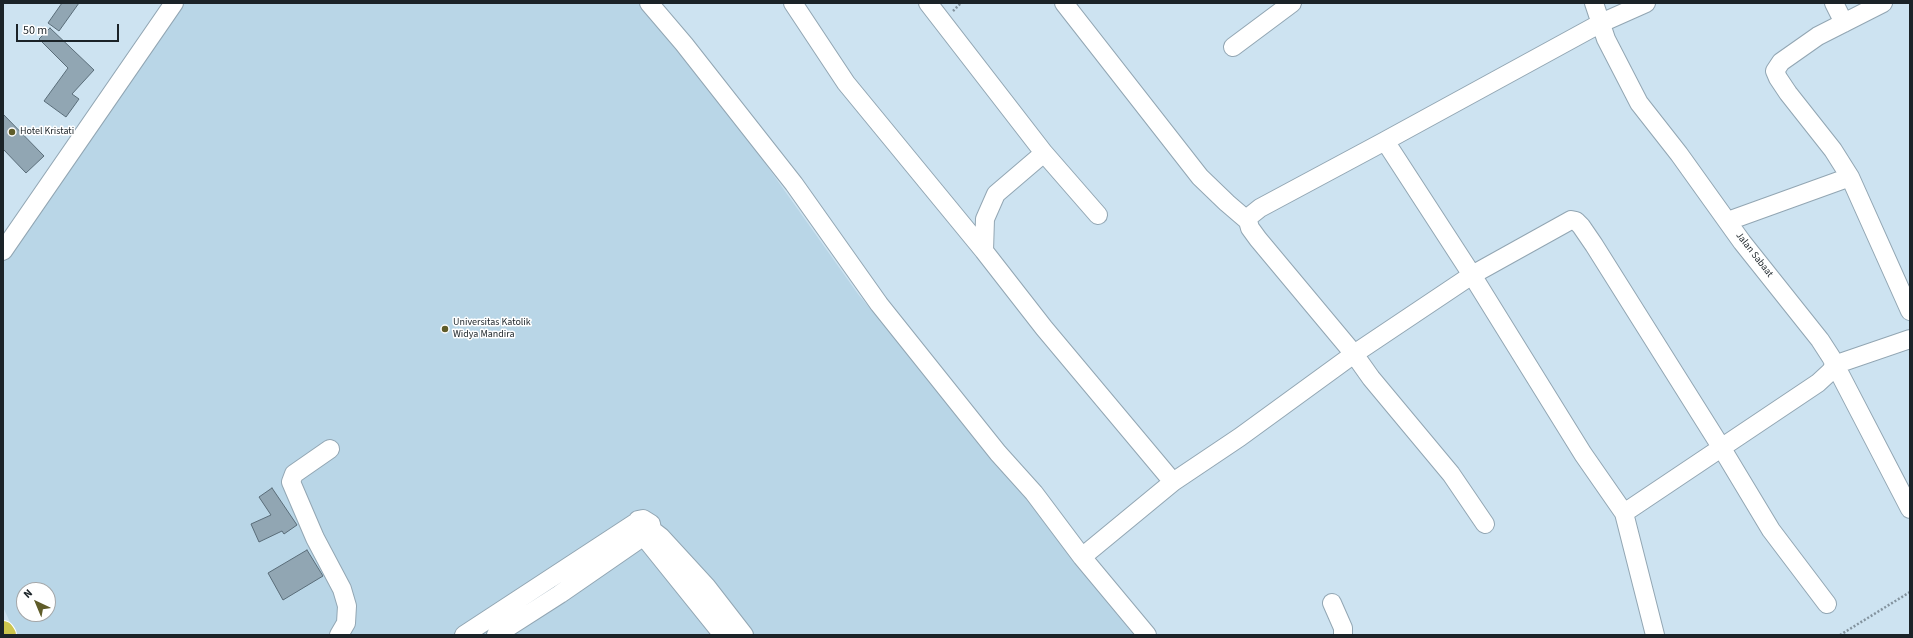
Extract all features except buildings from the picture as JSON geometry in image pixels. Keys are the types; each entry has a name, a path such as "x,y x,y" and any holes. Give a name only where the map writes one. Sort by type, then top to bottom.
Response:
{"street":[{"path":"3,251 174,3"},
{"path":"649,3 703,68 794,184 879,304 998,453 1034,493 1082,557 1147,635"},
{"path":"793,3 846,83 984,251 1044,328 1173,482"},
{"path":"928,3 1044,153 1098,216"},
{"path":"1064,3 1200,177 1248,221 1250,228 1258,239 1354,354 1371,378 1451,474 1485,524"},
{"path":"1233,47 1292,3"},
{"name":"Jalan Sabaat","path":"1594,3 1606,39 1638,103 1679,154 1742,242 1820,340 1831,357 1910,509"},
{"path":"1248,221 1250,216 1260,208 1601,23 1646,3"},
{"path":"1834,3 1844,23"},
{"path":"1883,3 1818,36 1781,62 1775,71 1788,93 1833,150 1850,177 1910,311"},
{"path":"1385,141 1472,275 1587,460 1624,513 1654,635"},
{"path":"984,251 985,219 996,194 1044,153"},
{"path":"1728,221 1850,177"},
{"path":"1082,557 1173,482 1240,437 1354,354 1472,275 1571,220 1576,221 1594,245 1721,447 1771,530 1827,604"},
{"path":"1624,513 1818,382 1831,371 1834,365 1910,340"},
{"path":"330,449 294,474 291,482 315,538 342,589 347,606 346,623 339,635"},
{"path":"464,635 643,532 661,537 706,586 744,635"},
{"path":"496,635 580,580 643,532"},
{"path":"643,532 723,635"},
{"path":"1332,603 1343,628 1343,635"}],"path":[{"path":"1840,635 1910,592"}],"shaded area":[{"name":"Universitas Katolik Widya Mandira","path":"183,3 646,3 760,156 858,294 1138,635 16,635 3,607 3,261"}],"place":[{"name":"Hotel Kristati","path":"12,132"},
{"name":"Universitas Katolik Widya Mandira","path":"445,329"}]}
